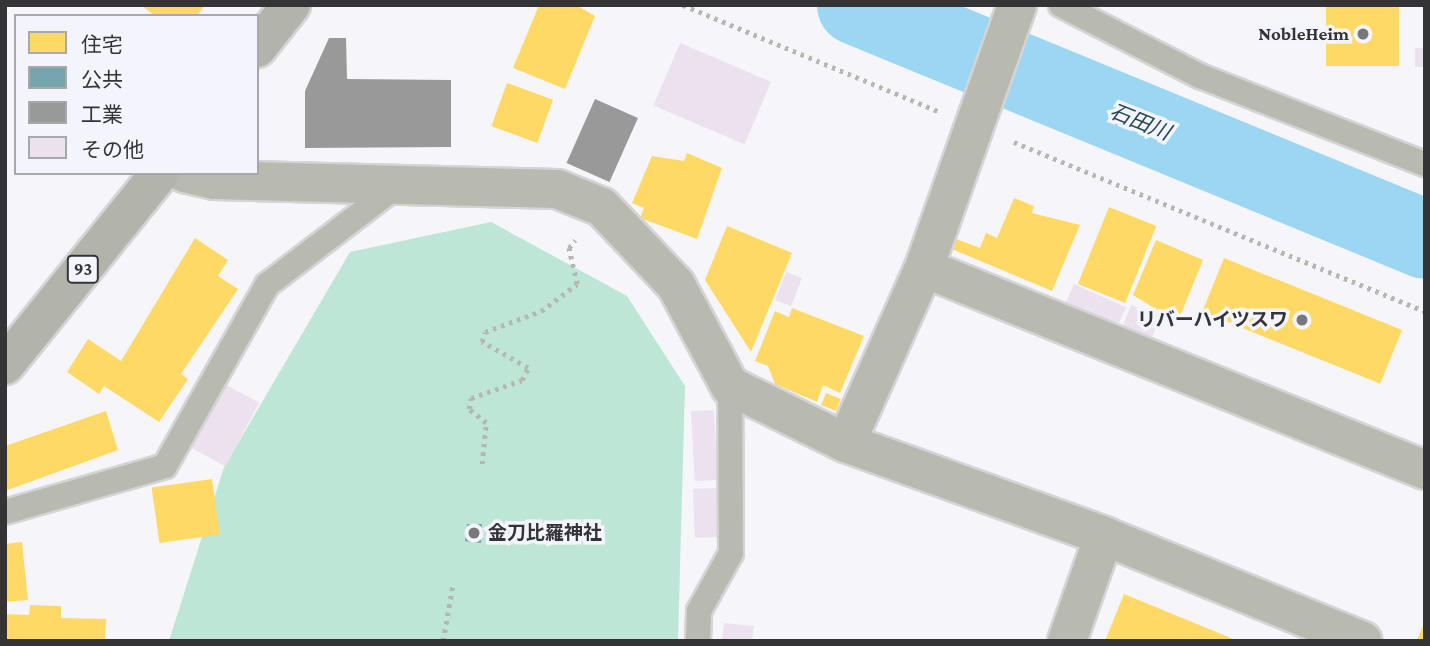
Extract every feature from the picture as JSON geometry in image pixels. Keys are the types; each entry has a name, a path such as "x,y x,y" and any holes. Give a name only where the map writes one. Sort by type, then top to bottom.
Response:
{"main road":[{"path":"259,45 291,5"},
{"name":"93","path":"5,365 158,175"}],"street":[{"path":"846,443 924,268 979,123 1017,5"},
{"path":"214,175 396,187 557,188 602,207 676,285 730,386 846,443 1104,536 1362,641"},
{"path":"924,268 1425,470"},
{"path":"1067,641 1104,536"}],"lane":[{"path":"1061,5 1200,76 1425,164"},
{"path":"5,512 165,466 267,285 396,187"},
{"path":"698,641 708,588 731,553 730,386"}],"path":[{"path":"683,5 979,123 1425,312"},
{"path":"482,464 486,423 469,410 471,398 522,380 528,368 482,342 485,331 541,311 576,284 569,248 602,207"},
{"path":"443,641 453,583"}],"green space":[{"path":"491,222 627,296 685,386 678,641 169,641 224,467 350,252"}],"building: 住宅":[{"path":"141,5 205,5 198,14 152,14"},
{"path":"539,5 576,5 595,16 565,89 513,68"},
{"name":"NobleHeim","path":"1326,5 1399,5 1399,66 1326,66"},
{"path":"507,83 553,100 537,143 491,126"},
{"path":"687,153 722,168 697,239 640,218 644,208 632,203 652,156 684,161"},
{"path":"1014,198 1034,206 1032,213 1080,225 1052,291 947,247 951,237 980,248 986,233 997,238"},
{"path":"1109,207 1156,226 1125,303 1078,284"},
{"path":"727,226 792,253 751,352 705,280"},
{"path":"195,238 228,260 218,276 238,289 181,374 188,379 159,422 104,386 99,394 67,372 88,339 121,361"},
{"path":"1156,240 1203,260 1181,314 1170,318 1133,295"},
{"name":"リバーハイツスワ","path":"1224,258 1402,330 1380,384 1202,312"},
{"path":"792,308 864,336 840,393 823,385 817,402 775,384 768,366 755,361 775,311 789,317"},
{"path":"826,393 841,399 836,411 821,405"},
{"path":"106,411 118,450 5,491 5,446"},
{"path":"212,479 220,534 159,543 152,487"},
{"path":"22,542 28,600 5,602 5,544"},
{"path":"1124,594 1238,641 1105,641"},
{"path":"30,605 61,606 61,618 106,619 105,641 5,641 5,614 29,615"},
{"path":"1425,621 1425,641 1417,640"}],"building: 公共":[{"path":"467,524 482,524 481,543 465,541"}],"building: 工業":[{"path":"329,38 346,38 347,79 451,80 451,147 305,148 305,91"},
{"path":"595,99 638,118 609,182 567,163"}],"building: その他":[{"path":"680,43 771,82 745,144 653,106"},
{"path":"1415,48 1425,48 1425,67 1415,67"},
{"path":"786,272 802,278 791,306 775,300"},
{"path":"1074,284 1126,307 1116,329 1064,306"},
{"path":"1131,305 1160,316 1151,340 1122,329"},
{"path":"224,384 259,403 226,466 190,448"},
{"path":"714,410 718,480 695,481 691,411"},
{"path":"717,488 719,537 695,538 693,489"},
{"path":"724,623 754,626 752,641 722,641"}],"waterway":[{"name":"石田川","path":"856,5 1425,239"}],"place":[{"name":"NobleHeim","path":"1363,34"},
{"name":"リバーハイツスワ","path":"1302,320"},
{"name":"金刀比羅神社","path":"474,533"}]}
